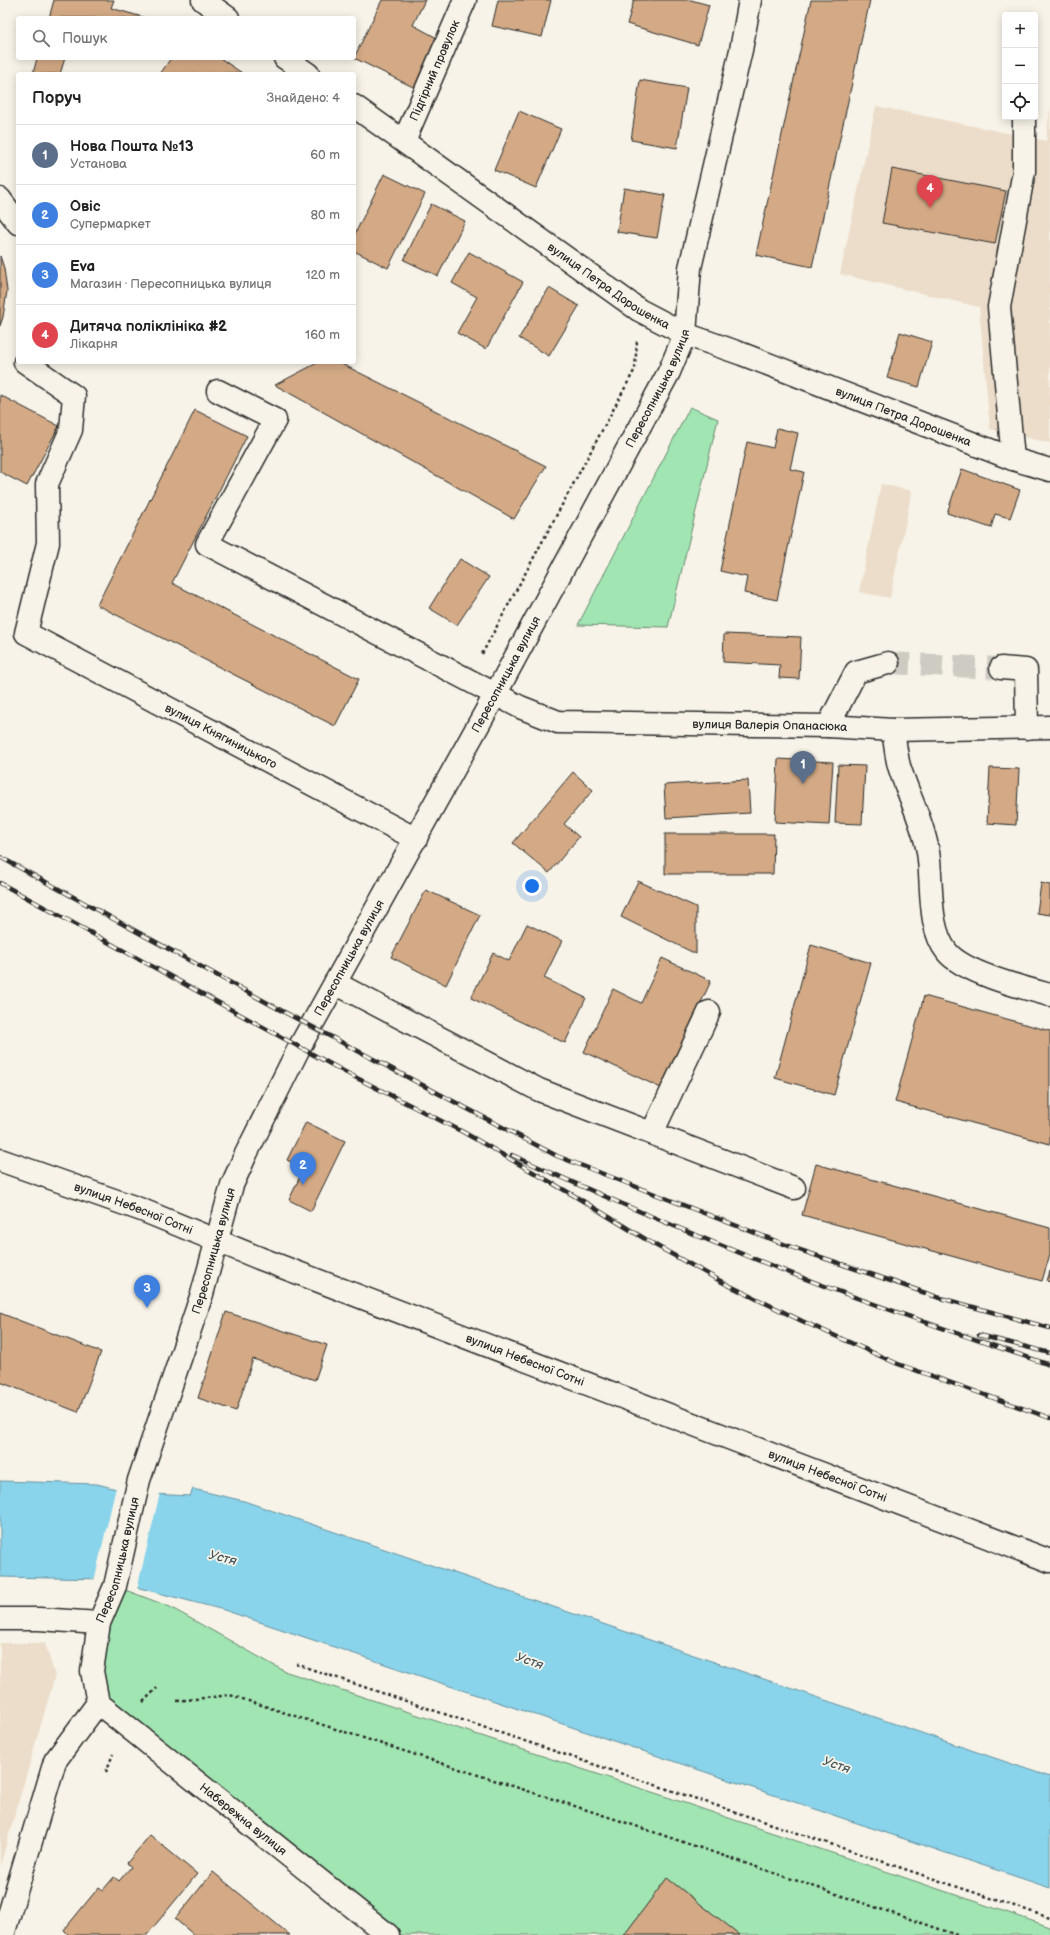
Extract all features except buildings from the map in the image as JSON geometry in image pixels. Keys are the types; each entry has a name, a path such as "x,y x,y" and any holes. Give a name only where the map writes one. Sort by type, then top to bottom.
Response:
{"street":[{"name":"Підгірний провулок","path":"404,141 465,0"},
{"name":"Пересопницька вулиця","path":"98,1703 92,1671 99,1623 115,1586 140,1480 202,1294 215,1241 232,1185 300,1046 495,695 669,372 685,334 690,268 741,50 750,0"},
{"path":"288,60 305,72"},
{"name":"вулиця Петра Дорошенка","path":"356,107 639,310 685,334 742,354 1013,458 1050,470"},
{"path":"1013,458 998,307 1024,171 1024,120"},
{"path":"0,199 16,220"},
{"name":"вулиця Княгиницького","path":"28,364 74,396 71,430 47,484 48,543 26,633 416,838"},
{"name":"вулиця Валерія Опанасюка","path":"218,391 275,420 207,544 520,707 558,722 828,726 892,730 1050,727"},
{"path":"828,726 856,672 888,663"},
{"path":"1001,668 1026,670 1027,728"},
{"path":"892,730 899,765 920,822 928,852 936,927 948,953 968,968 1003,981 1050,995"},
{"path":"335,983 539,1090 794,1188"},
{"path":"652,1133 710,1012"},
{"name":"вулиця Небесної Сотні","path":"0,1160 142,1210 215,1241 1050,1561"},
{"path":"0,1619 39,1619 99,1623"},
{"path":"2,1935 55,1760 98,1703"},
{"name":"Набережна вулиця","path":"98,1703 388,1935"}],"path":[{"path":"296,1664 1050,1918"},
{"path":"143,1702 157,1688"},
{"path":"177,1701 230,1695 621,1821 956,1935"},
{"path":"106,1772 114,1754"}],"shaded area":[{"path":"876,106 1046,141 1050,106 1050,443 990,429 979,307 840,274"},
{"path":"881,484 912,491 890,598 859,592"},
{"path":"0,1643 45,1643 55,1676 0,1866"}],"green space":[{"path":"690,407 718,419 668,627 578,625"},
{"path":"115,1586 170,1607 284,1671 664,1796 1050,1927 1050,1935 388,1935 98,1703"}],"water":[{"name":"Устя","path":"0,1481 97,1484 132,1493 190,1496 193,1489 244,1501 1050,1777 1050,1888 224,1610 105,1579 0,1577"}],"pier":[{"path":"116,1487 132,1491 160,1493 137,1589 105,1581 94,1581"}],"tunnel":[{"path":"888,663 1001,668"}],"railway":[{"path":"0,857 286,1013 557,1156 794,1248 937,1297 1050,1328"},
{"path":"0,883 345,1072 463,1132 573,1195 655,1245 724,1283 802,1321 898,1364 1050,1418"},
{"path":"512,1155 657,1219 820,1285 1050,1365"},
{"path":"979,1335 1050,1353"}],"place":[{"name":"Дитяча поліклініка #2","path":"930,208"},
{"name":"Нова Пошта №13","path":"803,784"},
{"name":"Овіс","path":"303,1185"},
{"name":"Eva","path":"147,1308"}]}
